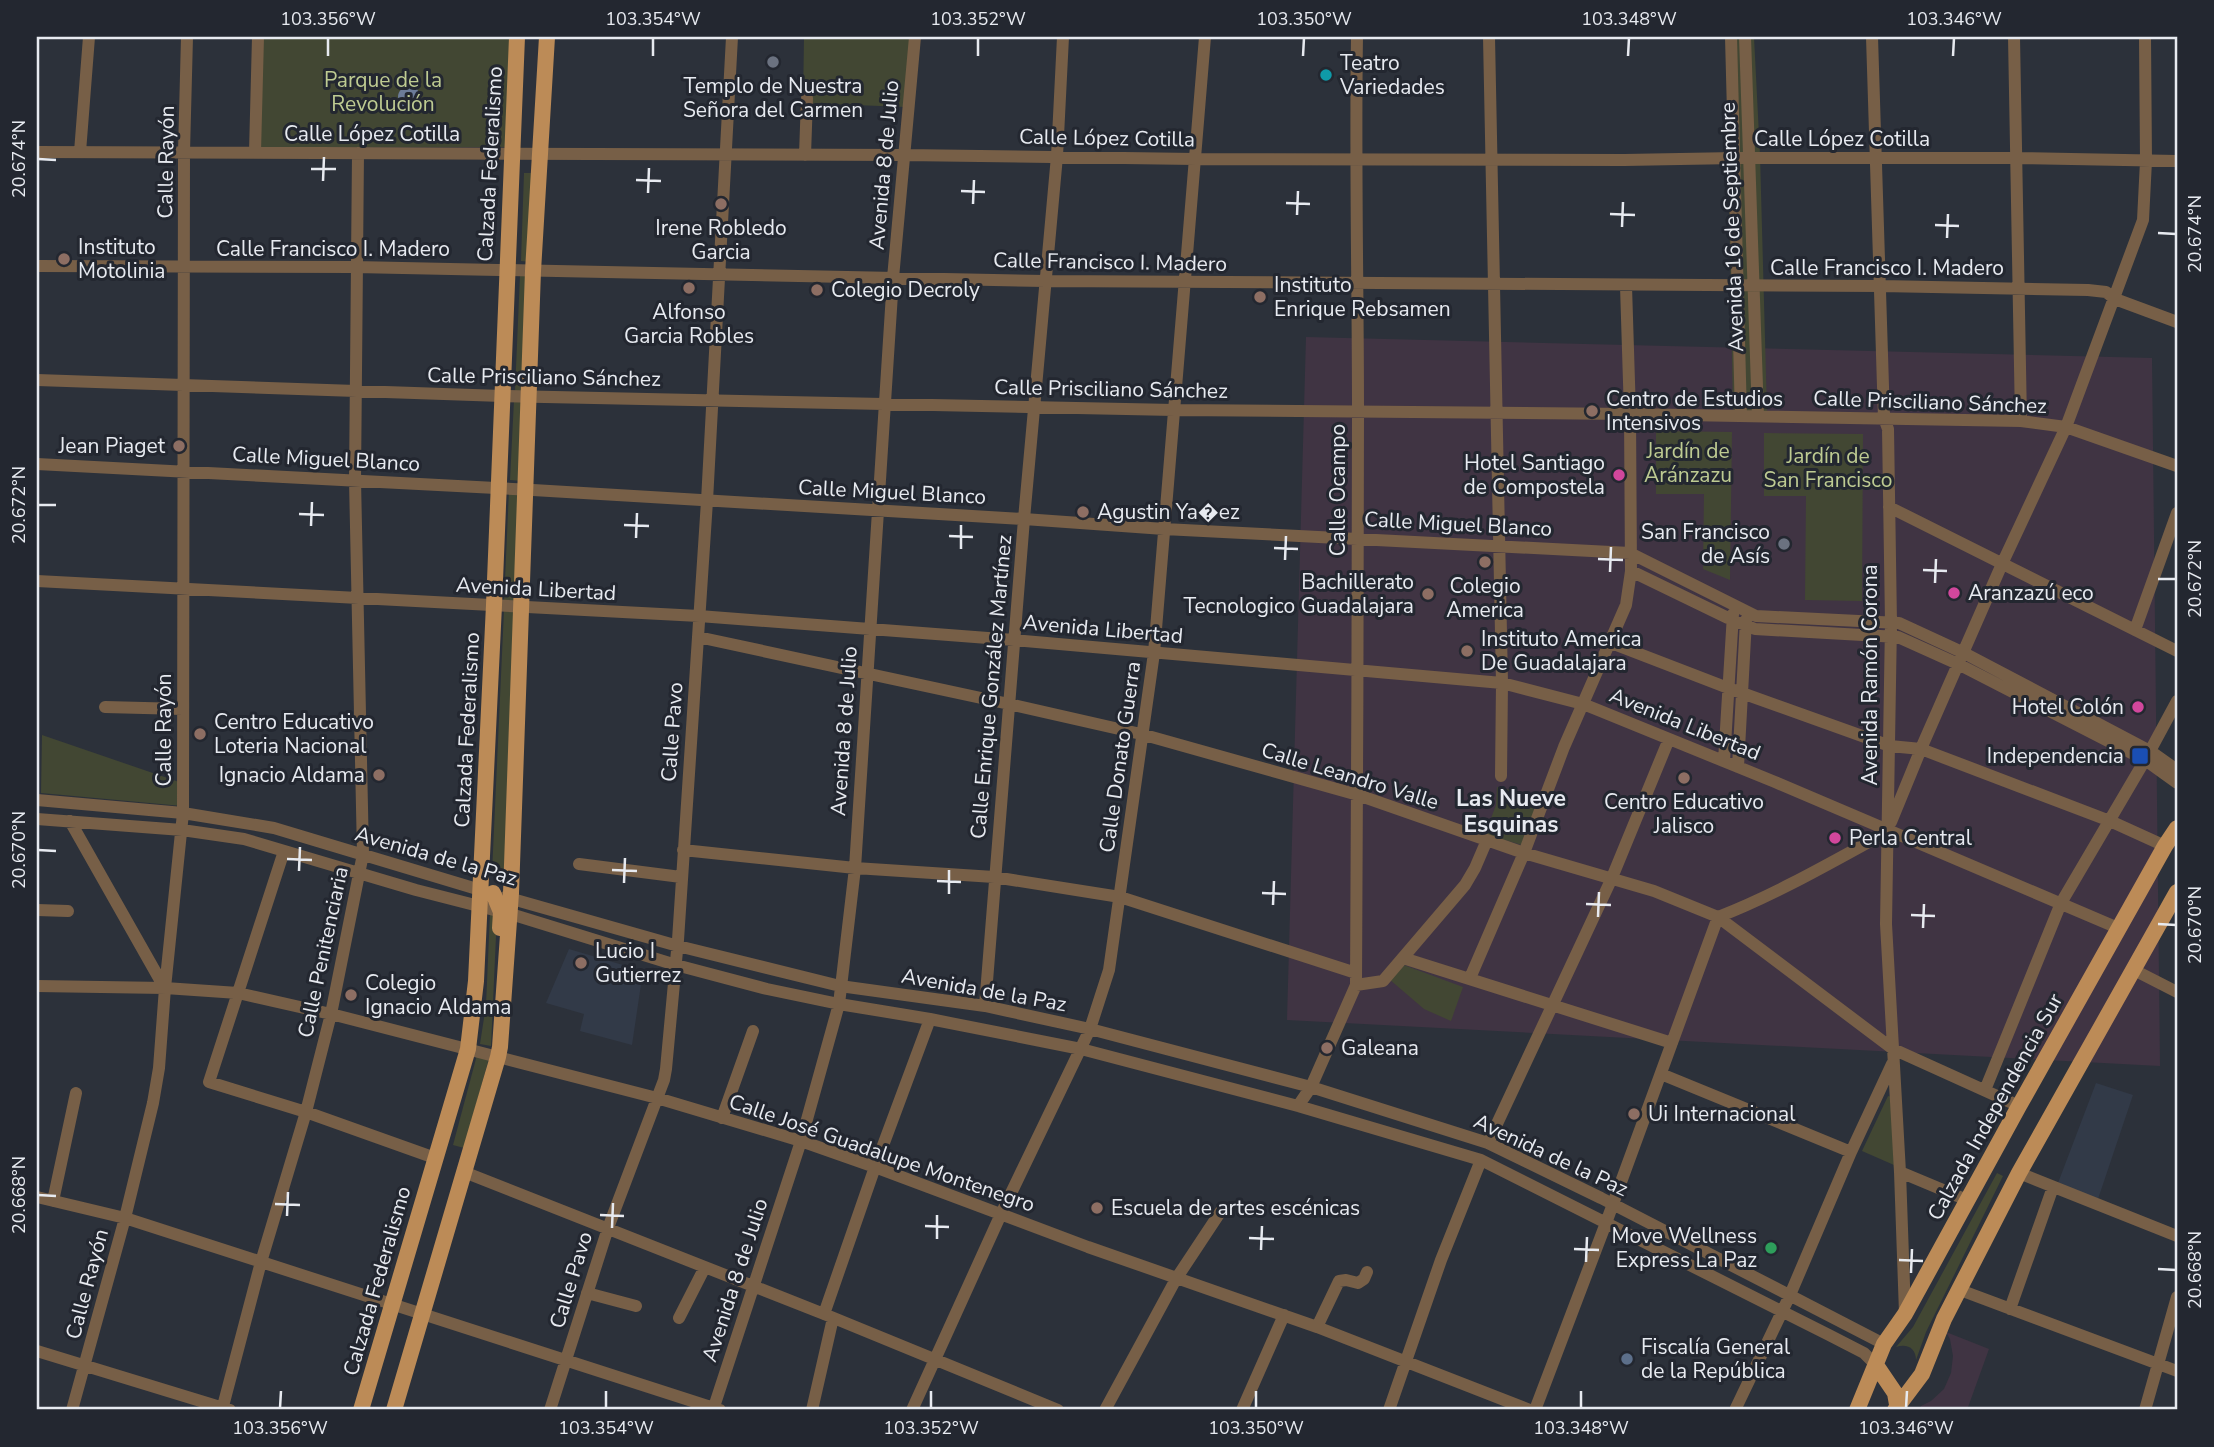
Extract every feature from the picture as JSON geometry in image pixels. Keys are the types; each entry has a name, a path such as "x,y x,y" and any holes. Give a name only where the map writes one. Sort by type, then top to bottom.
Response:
{"main road":[{"name":"Calzada Federalismo","path":"361,1410 468,1049 476,981 485,896 506,271 517,37"},
{"path":"394,1410 499,1052 521,607 533,271 547,37"},
{"name":"Calzada Independencia Sur","path":"1857,1410 1884,1343 1905,1314 2019,1105 2177,828"},
{"path":"1899,1409 1922,1374 1944,1319 2019,1173 2177,892"},
{"path":"485,896 507,908"},
{"path":"1876,1365 1895,1393 1899,1409"}],"street":[{"path":"80,152 89,37"},
{"name":"Calle Rayón","path":"72,1410 125,1218 155,1092 182,830 184,152 187,37"},
{"path":"255,152 258,37"},
{"name":"Calle Pavo","path":"550,1410 608,1228 666,1069 678,946 707,501 732,37"},
{"name":"Avenida 8 de Julio","path":"716,1410 801,1141 839,1004 855,868 893,278 915,37"},
{"name":"Calle Enrique González Martínez","path":"985,1006 1024,519 1057,156 1063,37"},
{"name":"Calle Donato Guerra","path":"1081,1049 1109,970 1154,653 1205,37"},
{"name":"Calle Ocampo","path":"1356,979 1357,37"},
{"path":"1489,37 1502,683 1500,776"},
{"name":"Avenida 16 de Septiembre","path":"1731,37 1741,416"},
{"name":"Avenida 16 de Septiembre","path":"1745,37 1758,416"},
{"name":"Avenida Ramón Corona","path":"1872,37 1884,418 1888,429 1891,637 1886,923 1905,1314"},
{"path":"2014,37 2021,421"},
{"path":"1532,1410 1606,1223 1718,918 1808,876 1887,832 2002,564 2066,427 2143,220 2146,160 2145,37"},
{"path":"805,155 807,98"},
{"name":"Calle López Cotilla","path":"37,152 904,155 1195,159 2016,158 2177,161"},
{"name":"Calle Penitenciaria","path":"225,1410 261,1262 306,1112 331,1014 363,854 355,480 358,153"},
{"name":"Calle Francisco I. Madero","path":"37,266 355,267 1045,281 2018,288 2106,292 2115,299 2177,321"},
{"path":"1470,978 1626,605 1631,571 1626,286"},
{"name":"Calle Prisciliano Sánchez","path":"37,380 529,397 1174,410 2021,421 2066,427 2177,466"},
{"name":"Calle Miguel Blanco","path":"37,464 498,488 1164,529 1630,552 1756,615 1899,623 1961,659"},
{"path":"1889,507 2177,651"},
{"path":"2135,630 2177,513"},
{"path":"1631,571 1755,629 1898,637 1961,659 2177,770"},
{"name":"Avenida Libertad","path":"37,582 699,616 1014,640 1502,683 1583,704 1724,761 2118,929"},
{"path":"1724,761 1734,603"},
{"path":"1738,767 1747,610"},
{"name":"Calle Leandro Valle","path":"698,637 1141,734 1358,795 1524,853 1654,891 1718,918 1894,1055 2019,1105"},
{"path":"1611,643 1890,746 1921,748 2165,845"},
{"path":"1985,1090 2061,903 2177,701"},
{"path":"105,707 183,709"},
{"path":"1488,1143 1611,880 1669,739"},
{"path":"2148,755 2177,783"},
{"name":"Avenida de la Paz","path":"37,800 183,813 274,828 363,854 485,896"},
{"name":"Avenida de la Paz","path":"37,819 182,830 244,839 360,873 485,896"},
{"path":"70,821 164,988"},
{"path":"683,850 855,868 994,877 1120,897 1356,979 1383,981 1465,885 1487,840"},
{"path":"284,851 209,1082 306,1112 435,1158"},
{"path":"579,864 681,877"},
{"name":"Avenida de la Paz","path":"507,908 840,986 985,1006 1090,1029 1311,1087 1488,1143 1884,1343"},
{"name":"Avenida de la Paz","path":"507,908 676,965 767,989 1081,1049 1298,1106 1481,1160 1864,1353 1876,1365"},
{"path":"37,910 68,911"},
{"path":"1403,958 1672,1043"},
{"path":"2132,969 2177,992"},
{"path":"1298,1106 1311,1087 1356,979"},
{"name":"Calle José Guadalupe Montenegro","path":"37,986 164,988 238,993 468,1049 499,1052 801,1141 1176,1279 1317,1327 1532,1410"},
{"path":"812,1410 829,1316 875,1167 930,1019"},
{"path":"722,1118 753,1031"},
{"path":"912,1410 1001,1214 1081,1049"},
{"path":"1735,1410 1790,1295 1894,1055"},
{"path":"1661,1074 1851,1152"},
{"path":"53,1201 76,1093"},
{"path":"1389,1410 1441,1260 1481,1160"},
{"path":"464,1172 1058,1410"},
{"path":"1900,1172 1967,1200"},
{"path":"2019,1173 2177,1236"},
{"path":"2010,1309 2053,1187"},
{"path":"37,1197 125,1218 567,1359 716,1410"},
{"path":"1104,1410 1176,1279 1221,1210"},
{"path":"679,1318 705,1267"},
{"path":"1317,1327 1339,1281 1342,1279 1358,1283 1364,1279 1367,1272"},
{"path":"1959,1290 2177,1371"},
{"path":"587,1293 636,1306"},
{"path":"2145,1410 2177,1297"},
{"path":"1242,1410 1284,1315"},
{"path":"37,1351 225,1410"}],"shaded area":[{"path":"1306,337 2152,358 2160,1066 1287,1020"},
{"path":"569,949 643,971 632,1045 580,1031 584,1014 546,1003"},
{"path":"2096,1083 2133,1095 2098,1199 2058,1183"},
{"path":"1946,1332 1989,1349 1967,1410 1921,1410 1921,1406 1944,1389 1951,1373 1953,1356"}],"green space":[{"name":"Parque de la Revolución","path":"254,37 515,37 510,147 252,147"},
{"path":"804,37 911,37 906,107 803,103"},
{"path":"1726,37 1754,37 1767,412 1733,412"},
{"path":"524,173 536,173 532,262 521,261"},
{"path":"520,275 532,275 527,391 515,391"},
{"path":"514,400 526,401 522,481 510,480"},
{"name":"Jardín de Aránzazu","path":"1656,431 1732,432 1730,580 1703,569 1704,494 1656,494"},
{"name":"Jardín de San Francisco","path":"1764,433 1863,434 1862,601 1805,600 1806,496 1764,496"},
{"path":"509,490 522,491 517,602 504,602"},
{"path":"504,610 517,611 504,878 492,873"},
{"path":"42,735 182,783 182,806 41,793"},
{"path":"1497,787 1541,796 1522,845 1485,834 1496,805"},
{"path":"490,913 497,914 491,1046 480,1044 486,1005"},
{"path":"1401,964 1463,987 1451,1021 1424,1009 1389,979"},
{"path":"477,1055 489,1058 464,1148 453,1145"},
{"path":"1888,1096 1892,1097 1894,1165 1862,1151"},
{"path":"1997,1173 2003,1176 1926,1332 1916,1360 1910,1347 1896,1347 1913,1327"}],"water":[{"path":"409,86 417,89 420,97 417,105 409,108 401,105 398,97 401,89"}],"place":[{"name":"Templo de Nuestra Señora del Carmen","path":"773,62"},
{"name":"Teatro Variedades","path":"1326,75"},
{"name":"Irene Robledo Garcia","path":"721,204"},
{"name":"Instituto Motolinia","path":"64,259"},
{"name":"Alfonso Garcia Robles","path":"689,288"},
{"name":"Colegio Decroly","path":"817,290"},
{"name":"Instituto Enrique Rebsamen","path":"1260,297"},
{"name":"Centro de Estudios Intensivos","path":"1592,411"},
{"name":"Jean Piaget","path":"179,446"},
{"name":"Hotel Santiago de Compostela","path":"1619,475"},
{"name":"Agustin Ya�ez","path":"1083,512"},
{"name":"San Francisco de Asís","path":"1784,544"},
{"name":"Colegio America","path":"1485,562"},
{"name":"Aranzazú eco","path":"1954,593"},
{"name":"Bachillerato Tecnologico Guadalajara","path":"1428,594"},
{"name":"Instituto America De Guadalajara","path":"1467,651"},
{"name":"Hotel Colón","path":"2138,707"},
{"name":"Centro Educativo Loteria Nacional","path":"200,734"},
{"name":"Independencia","path":"2140,756"},
{"name":"Ignacio Aldama","path":"379,775"},
{"name":"Centro Educativo Jalisco","path":"1684,778"},
{"name":"Perla Central","path":"1835,838"},
{"name":"Lucio I Gutierrez","path":"581,963"},
{"name":"Colegio Ignacio Aldama","path":"351,995"},
{"name":"Galeana","path":"1327,1048"},
{"name":"Ui Internacional","path":"1634,1114"},
{"name":"Escuela de artes escénicas","path":"1097,1208"},
{"name":"Move Wellness Express La Paz","path":"1771,1248"},
{"name":"Fiscalía General de la República","path":"1627,1359"}],"district":[{"name":"Las Nueve Esquinas","path":"1511,811"}]}
